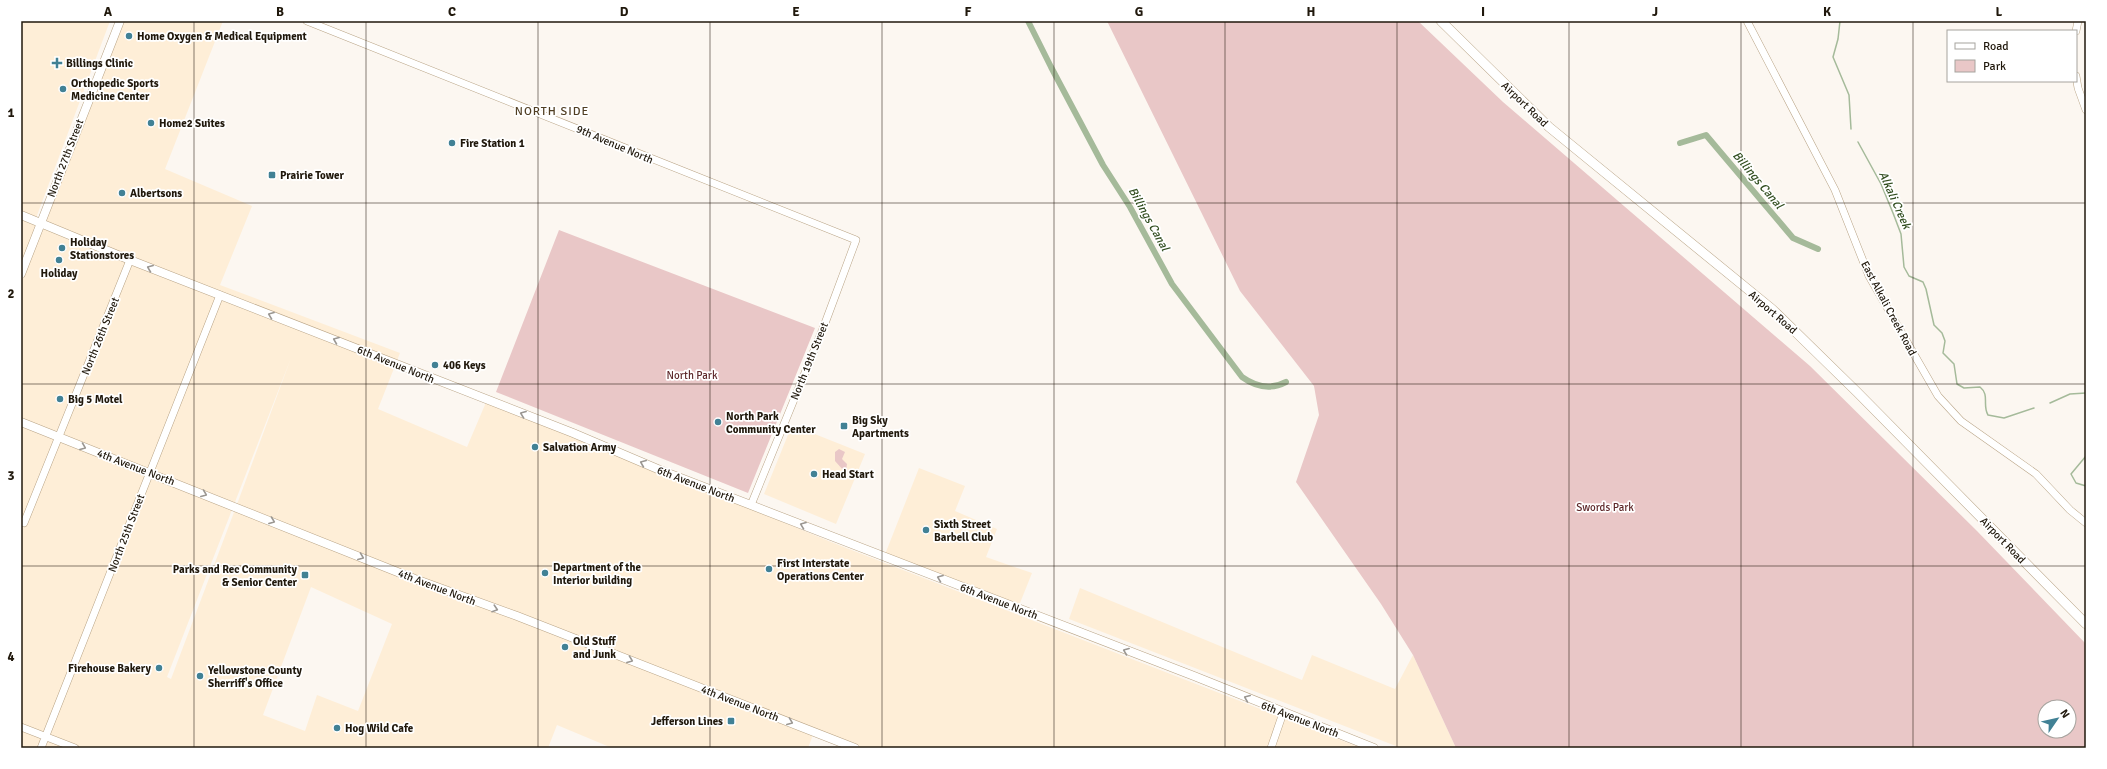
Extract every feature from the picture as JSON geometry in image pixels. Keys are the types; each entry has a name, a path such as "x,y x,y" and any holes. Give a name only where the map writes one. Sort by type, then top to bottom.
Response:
{"highway":[{"name":"Airport Road","path":"1441,21 1549,127 1772,309 1857,392 2086,624"},
{"path":"2065,603 2086,631"}],"main road":[{"name":"North 27th Street","path":"21,274 120,21"},
{"name":"6th Avenue North","path":"21,215 130,260 751,505 1194,676 1283,713 1374,748"},
{"name":"4th Avenue North","path":"21,422 415,579 517,616 854,748"}],"street":[{"name":"9th Avenue North","path":"307,21 856,240"},
{"name":"East Alkali Creek Road","path":"1747,21 1835,190 1869,276 1938,396 1961,420 2036,474 2070,510 2086,523"},
{"path":"2077,82 2086,110"},
{"name":"North 19th Street","path":"751,505 824,326 856,240"},
{"name":"North 26th Street","path":"24,523 130,260"},
{"name":"North 25th Street","path":"42,748 149,472 220,295"},
{"path":"1270,748 1283,713"},
{"path":"21,727 75,748"}],"shaded area":[{"name":"Billings Clinic","path":"21,21 110,21 36,218 21,212"},
{"path":"119,21 223,21 165,169 252,206 220,285 400,353 378,409 467,447 487,400 831,542 1361,748 855,748 814,732 808,748 612,748 557,725 548,748 21,748 21,216 41,222","holes":["291,358 236,507 171,679 167,677","311,587 392,624 358,711 317,695 305,731 263,715"]},
{"name":"Head Start","path":"792,425 865,454 836,524 764,494"},
{"path":"919,468 965,486 955,511 997,529 986,557 1032,573 1018,608 884,557"},
{"path":"1080,588 1302,680 1312,655 1395,689 1413,655 1456,748 1401,748 1069,619"}],"green space":[{"name":"Swords Park","path":"1107,21 1418,21 1503,102 1810,366 1977,531 2086,644 2086,748 1456,748 1413,655 1381,604 1296,482 1319,415 1314,386 1240,291"},
{"name":"North Park","path":"559,230 815,328 748,493 496,392"},
{"path":"839,449 845,452 842,459 847,464 846,471 844,471 835,461 835,452"}],"waterway":[{"name":"Billings Canal","path":"1028,21 1103,165 1130,207 1172,284 1242,377 1258,385 1269,387 1286,382"},
{"name":"Alkali Creek","path":"1840,21 1838,39 1833,57 1849,95 1851,129"},
{"name":"Billings Canal","path":"1680,143 1706,135 1793,238 1818,249"},
{"name":"Alkali Creek","path":"1858,142 1881,184 1901,234 1904,267 1909,276 1923,282 1926,289 1934,325 1942,333 1945,341 1943,353 1954,364 1957,384 1964,388 1980,387 1985,393 1986,411 1988,415 2004,418 2034,408"},
{"name":"Alkali Creek","path":"2050,403 2070,394 2086,393"},
{"name":"Alkali Creek","path":"2086,456 2071,474 2076,483 2086,486"}],"place":[{"name":"Home Oxygen & Medical Equipment","path":"129,36"},
{"name":"Billings Clinic","path":"57,63"},
{"name":"Orthopedic Sports Medicine Center","path":"63,89"},
{"name":"Home2 Suites","path":"151,123"},
{"name":"Fire Station 1","path":"452,143"},
{"name":"Prairie Tower","path":"272,175"},
{"name":"Albertsons","path":"122,193"},
{"name":"Holiday Stationstores","path":"62,248"},
{"name":"Holiday","path":"59,260"},
{"name":"406 Keys","path":"435,365"},
{"name":"Big 5 Motel","path":"60,399"},
{"name":"North Park Community Center","path":"718,422"},
{"name":"Big Sky Apartments","path":"844,426"},
{"name":"Salvation Army","path":"535,447"},
{"name":"Head Start","path":"814,474"},
{"name":"Sixth Street Barbell Club","path":"926,530"},
{"name":"First Interstate Operations Center","path":"769,569"},
{"name":"Department of the Interior building","path":"545,573"},
{"name":"Parks and Rec Community & Senior Center","path":"305,575"},
{"name":"Old Stuff and Junk","path":"565,647"},
{"name":"Firehouse Bakery","path":"159,668"},
{"name":"Yellowstone County Sherriff's Office","path":"200,676"},
{"name":"Jefferson Lines","path":"731,721"},
{"name":"Hog Wild Cafe","path":"337,728"}],"district":[{"name":"NORTH SIDE","path":"552,111"}]}
